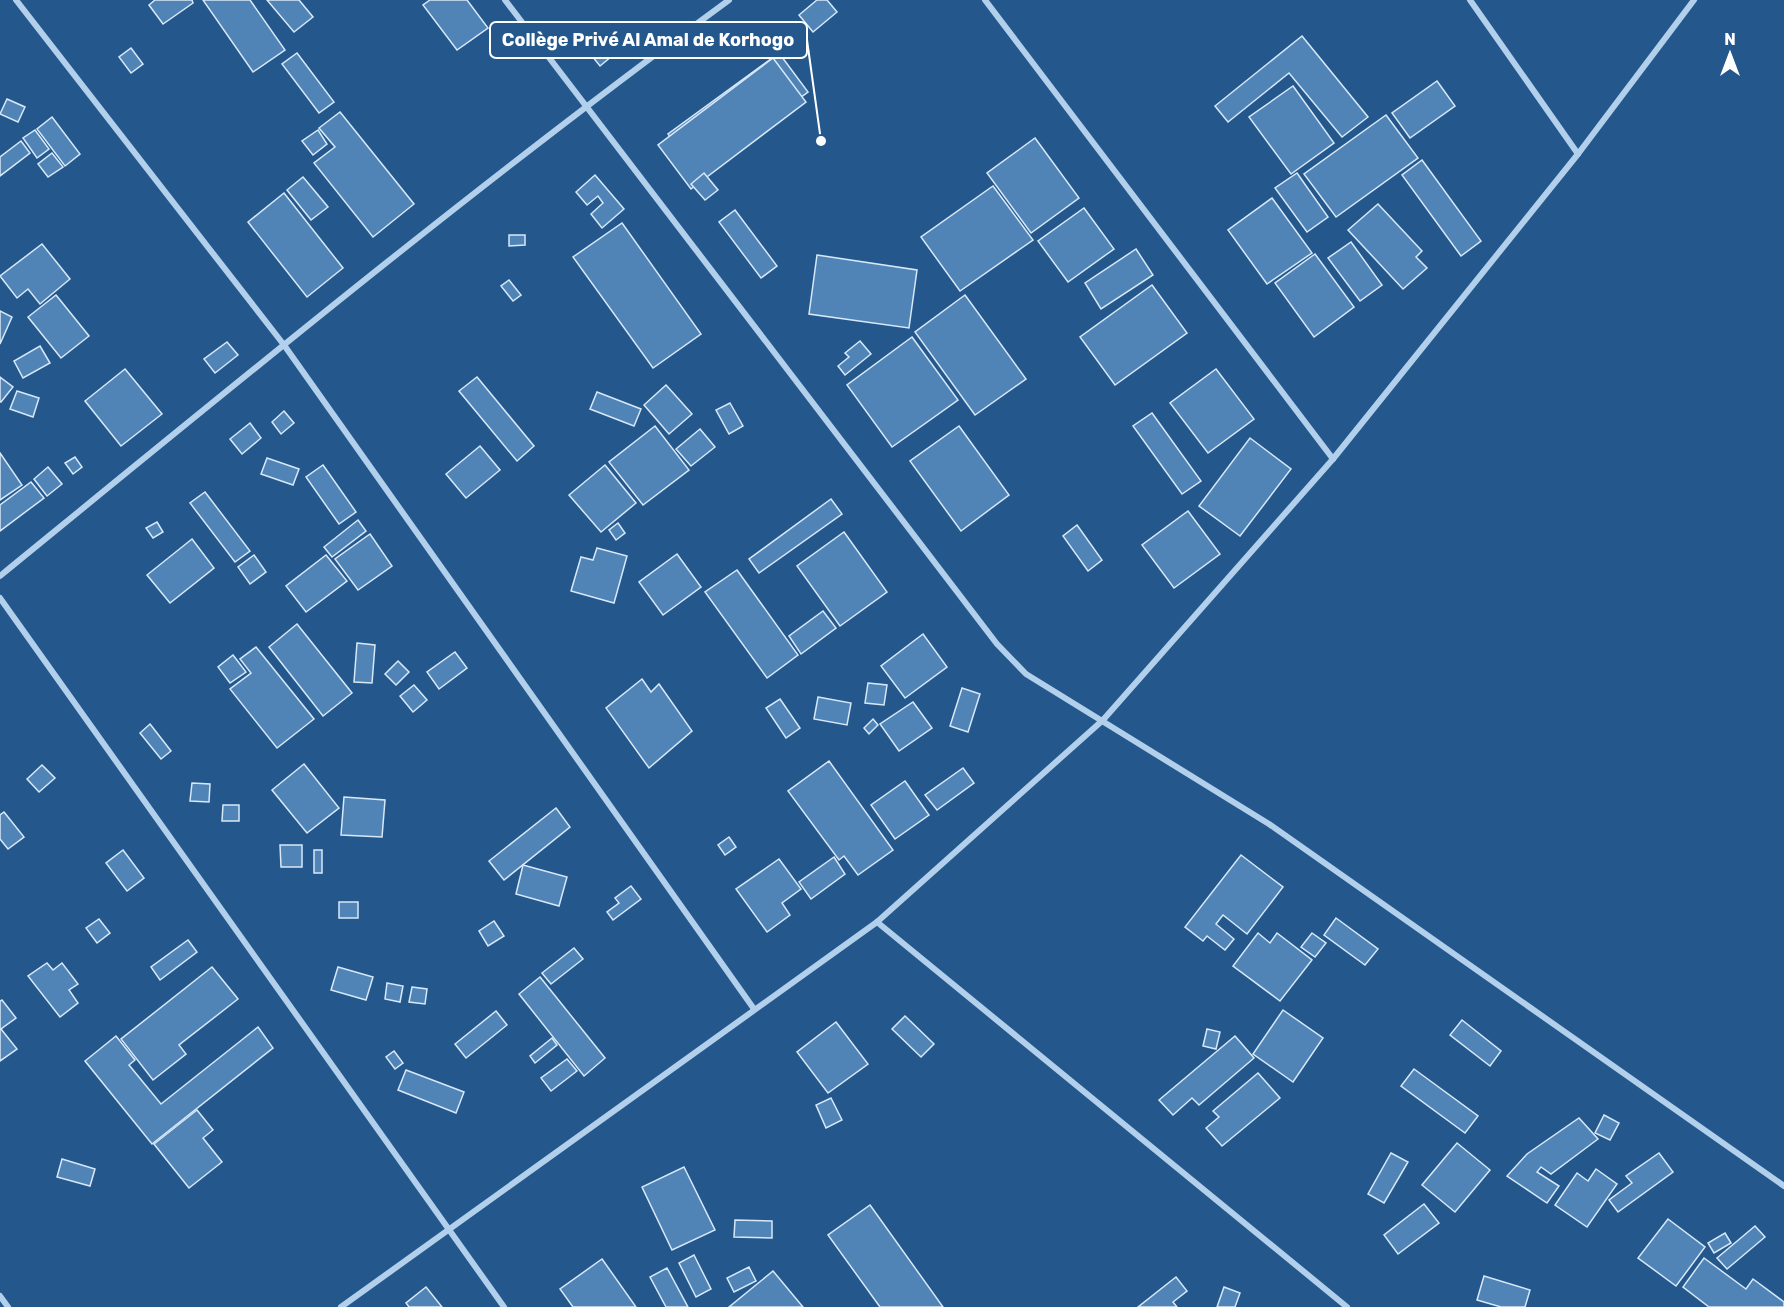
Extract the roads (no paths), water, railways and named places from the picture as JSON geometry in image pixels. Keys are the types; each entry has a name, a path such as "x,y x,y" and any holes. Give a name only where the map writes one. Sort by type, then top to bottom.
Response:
{"street":[{"path":"16,0 284,345 754,1009"},
{"path":"505,0 997,644 1026,674 1269,824 1784,1186"},
{"path":"0,576 284,345 586,105 729,0"},
{"path":"985,0 1333,459"},
{"path":"1470,0 1578,154"},
{"path":"341,1307 877,922 1103,720 1333,459 1578,154 1694,0"},
{"path":"0,598 504,1307"},
{"path":"877,922 1347,1307"},
{"path":"0,1296 8,1307"}],"place":[{"name":"Collège Privé Al Amal de Korhogo","path":"821,141"}]}
